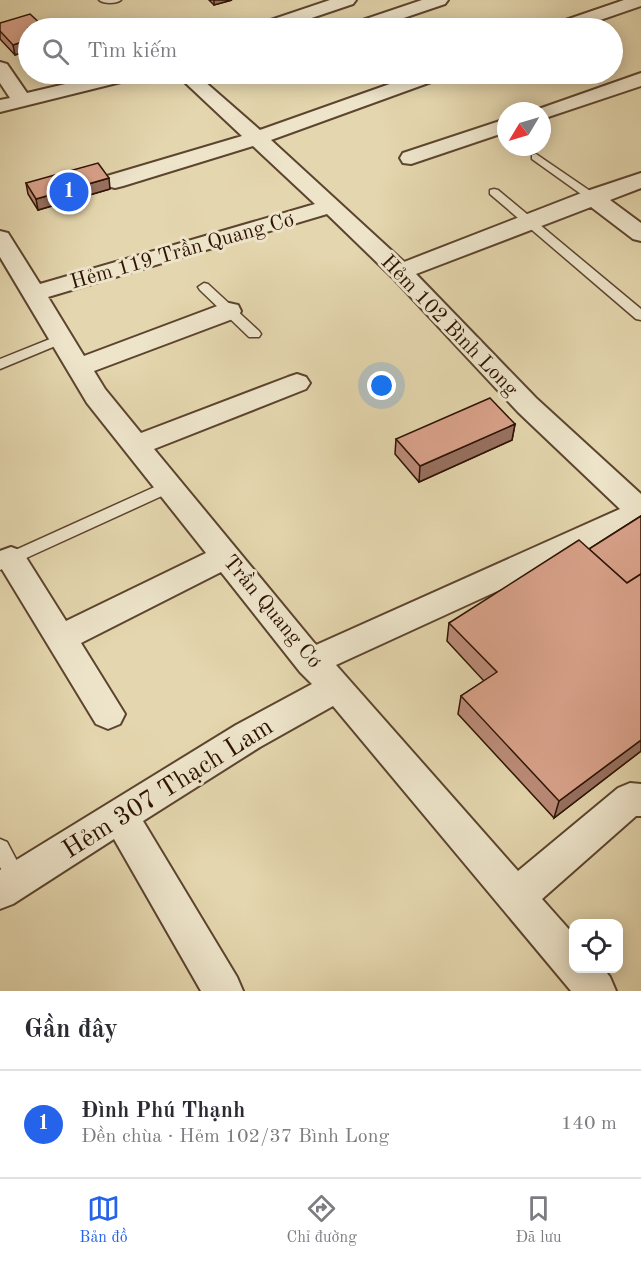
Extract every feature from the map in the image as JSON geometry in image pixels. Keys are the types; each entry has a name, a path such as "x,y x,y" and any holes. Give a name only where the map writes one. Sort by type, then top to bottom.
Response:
{"street":[{"path":"296,18 347,0"},
{"path":"387,18 439,0"},
{"path":"590,18 641,0"},
{"path":"0,68 22,101"},
{"path":"551,110 641,79"},
{"path":"0,106 90,84"},
{"name":"Hẻm 102 Bình Long","path":"196,84 332,206 527,405 612,482 641,512"},
{"path":"115,181 258,138 407,84"},
{"path":"411,158 497,128"},
{"path":"399,272 641,180"},
{"path":"592,197 641,234"},
{"name":"Hẻm 119 Trần Quang Cơ","path":"33,294 332,206"},
{"name":"Trần Quang Cơ","path":"0,238 96,396 311,662 337,687 569,960"},
{"path":"77,368 229,311"},
{"path":"137,445 297,383"},
{"path":"311,662 641,512"},
{"path":"59,639 227,556"},
{"path":"4,560 108,714"},
{"name":"Hẻm 307 Thạch Lam","path":"8,885 248,736 337,687"},
{"path":"516,897 630,799 641,800"},
{"path":"120,816 223,991"},
{"path":"580,973 596,991"}],"lane":[{"path":"104,0 116,0"},
{"path":"536,157 592,197"},
{"path":"494,192 641,316"},
{"path":"204,287 254,334"},
{"path":"0,364 60,339"},
{"path":"4,560 170,486"},
{"path":"0,848 8,885"}],"building":[{"path":"30,14 34,18 18,18 18,43 13,45 0,31 0,23"},
{"path":"98,163 109,178 36,199 26,183"},
{"path":"490,398 515,424 420,466 396,439"},
{"path":"641,516 641,574 627,583 589,549"},
{"path":"579,540 627,583 641,574 641,740 559,801 461,696 497,672 449,623"}],"place":[{"name":"Đình Phú Thạnh","path":"69,192"}]}
